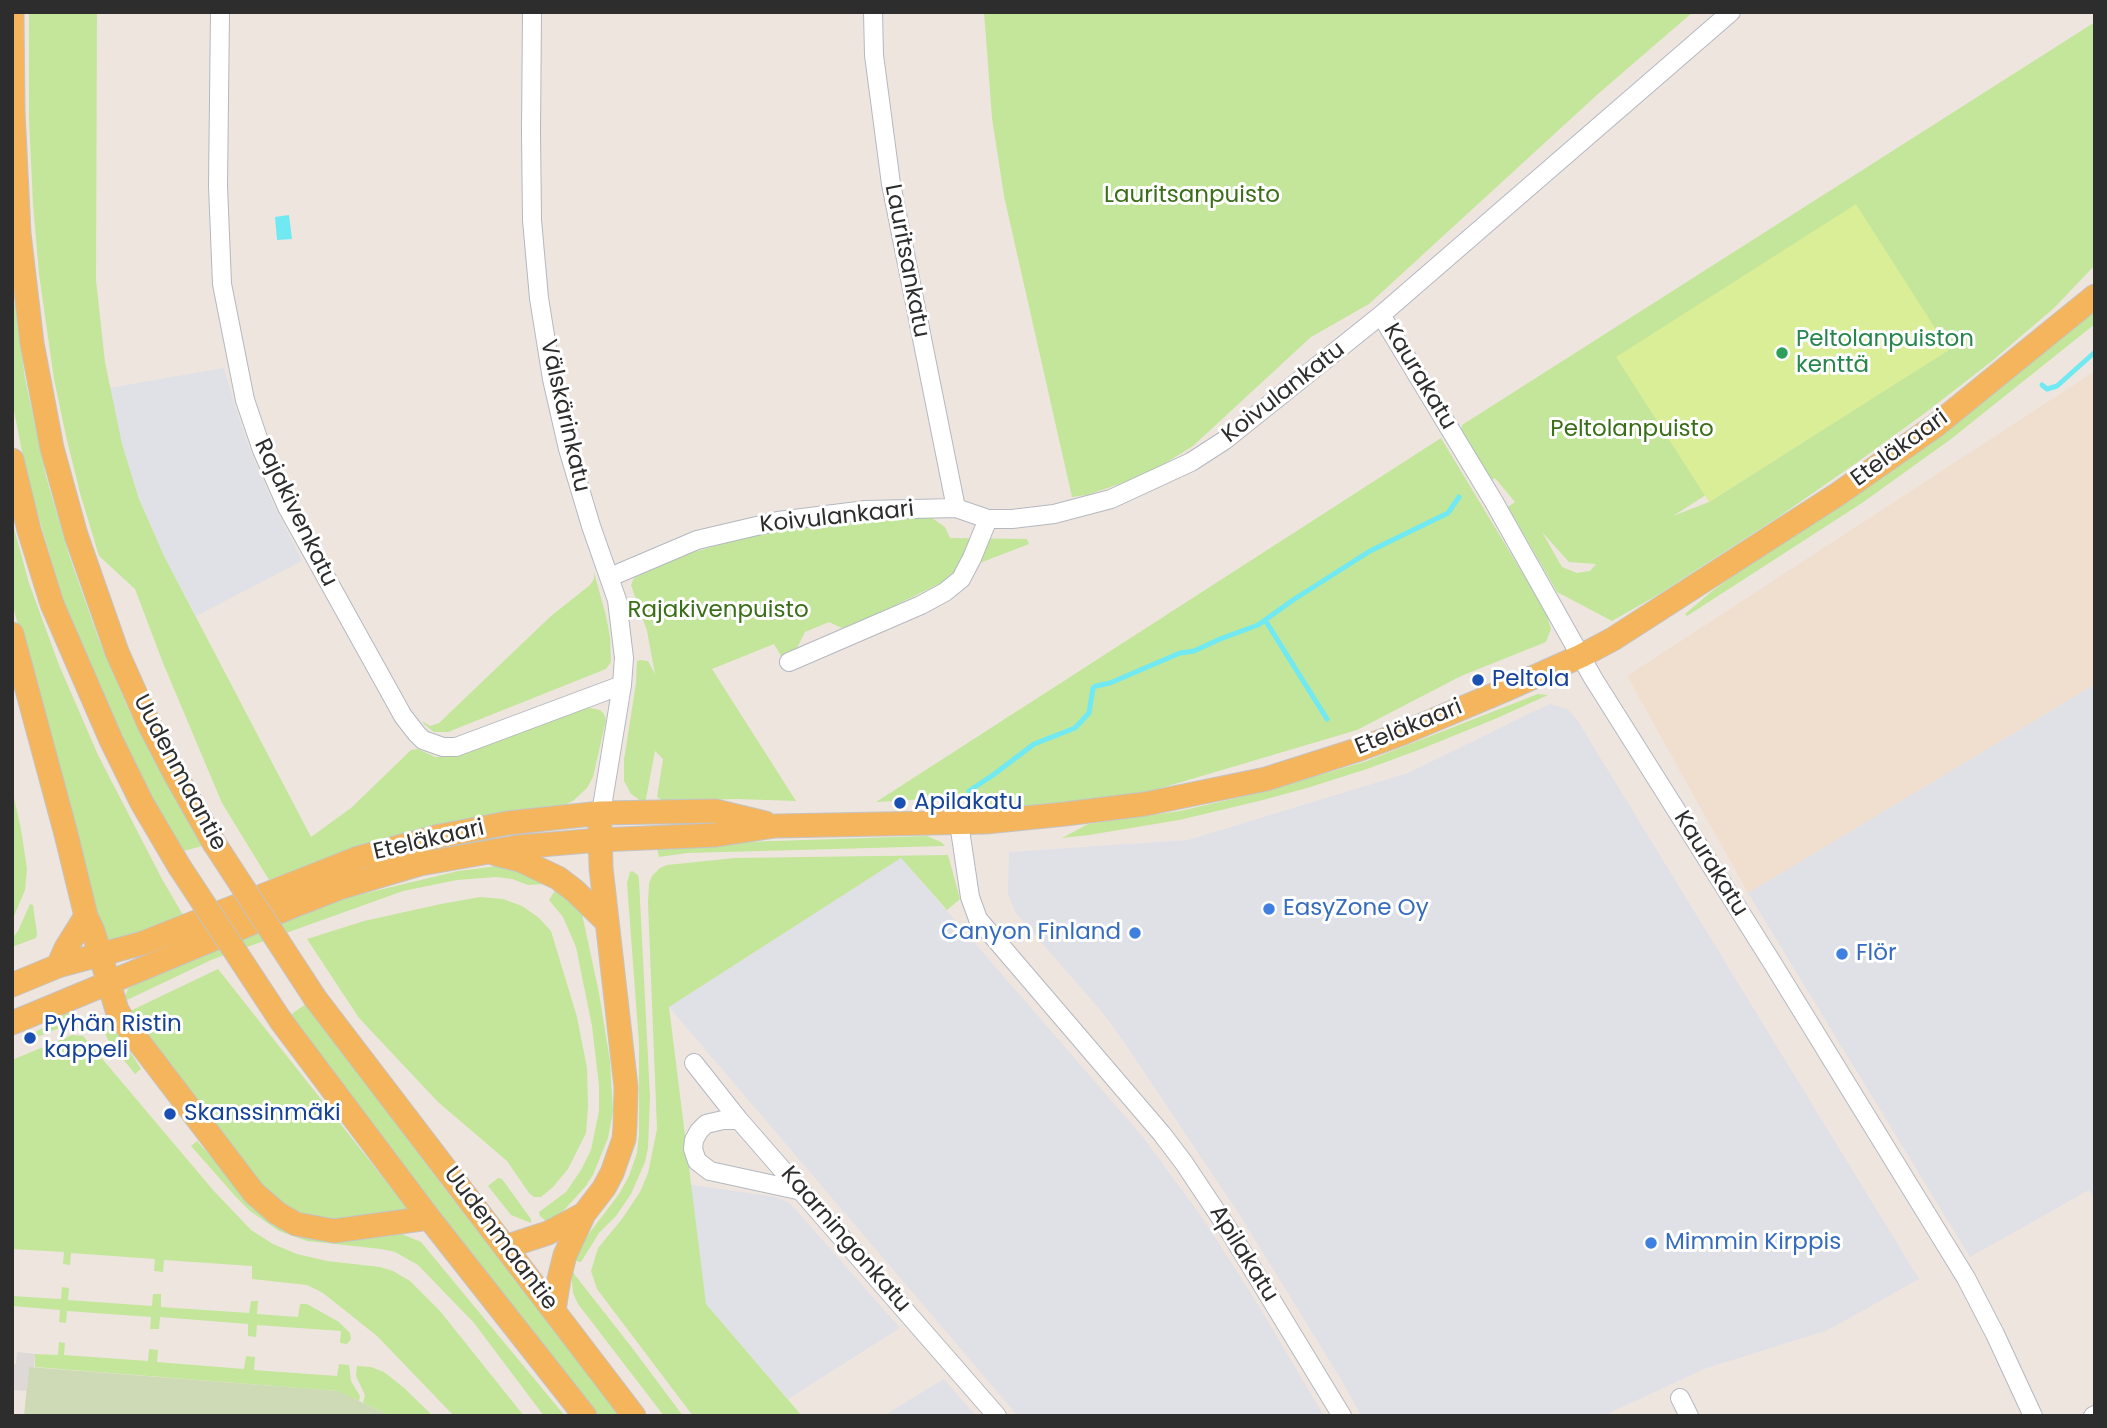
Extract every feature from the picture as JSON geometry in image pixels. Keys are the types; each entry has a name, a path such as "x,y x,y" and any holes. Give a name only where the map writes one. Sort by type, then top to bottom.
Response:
{"main road":[{"name":"Uudenmaantie","path":"12,12 13,110 19,233 32,343 52,448 76,535 117,652 149,724 214,843 315,998 635,1416"},
{"name":"Eteläkaari","path":"12,1023 339,888 420,864 517,847 716,835 775,826 959,823 1065,814 1145,804 1266,779 1325,761 1403,733 1581,656 1613,639 1849,486 1935,426 2095,296"},
{"name":"Uudenmaantie","path":"12,460 29,530 52,604 111,740 142,803 179,866 281,1021 429,1218 585,1416"},
{"path":"12,634 86,916 93,931 107,983 126,1025 254,1193 277,1213 296,1223 334,1231 429,1218"},
{"name":"Eteläkaari","path":"12,985 58,966 143,943 358,858 435,838 508,823 601,813 715,811 775,826"},
{"path":"554,1311 565,1255 584,1214 612,1173 624,1139 626,1087 599,840 601,813"},
{"path":"486,852 520,860 558,878 607,922"},
{"path":"58,966 86,916"},
{"path":"505,1247 548,1233 584,1214"}],"street":[{"name":"Rajakivenkatu","path":"220,12 218,186 222,284 245,400 286,507 403,716 423,740 443,747 456,747 622,685"},
{"name":"Välskärinkatu","path":"531,12 532,220 539,298 552,379 568,449 617,600 624,658 601,813"},
{"name":"Lauritsankatu","path":"873,12 874,55 891,184 956,508"},
{"name":"Koivulankatu","path":"988,519 1023,518 1086,507 1123,494 1191,462 1224,440 1381,315 1731,12"},
{"name":"Kaurakatu","path":"1381,315 1494,502 1581,656 1966,1278 1996,1334 2034,1416"},
{"name":"Koivulankaari","path":"610,577 697,540 778,521 866,510 956,508 988,519"},
{"path":"789,662 945,592 961,579 988,519"},
{"name":"Apilakatu","path":"959,823 970,897 978,919 1162,1133 1184,1163 1230,1232 1342,1416"},
{"name":"Kaarningonkatu","path":"694,1063 739,1120 997,1416"},
{"path":"739,1120 706,1124 694,1140 693,1149 697,1161 710,1171 803,1191"},
{"path":"1680,1398 1689,1416"}],"shaded area":[{"path":"224,368 252,455 302,561 196,616 164,556 139,499 109,388"},
{"path":"2095,371 2095,684 1748,893 1627,676"},
{"path":"2095,684 2095,1200 2089,1190 1970,1257 1748,893"},
{"path":"1551,704 1567,709 1576,718 1919,1279 1828,1330 1704,1369 1603,1416 1361,1416 1241,1217 1122,1039 1102,1012 1015,912 1008,894 1009,852 1188,840 1408,773"},
{"path":"901,858 1143,1137 1204,1220 1324,1416 1018,1416 669,1007"},
{"path":"686,1184 776,1197 790,1203 900,1328 788,1399 706,1304"},
{"path":"17,1352 35,1354 34,1367 29,1367 27,1391 12,1390 12,1364 16,1364"},
{"path":"944,1379 976,1416 883,1416"}],"green space":[{"path":"29,12 97,12 96,280 105,362 122,444 139,499 164,556 311,837 351,808 411,750 418,749 435,757 449,757 565,713 590,708 600,710 606,720 593,777 587,788 573,801 560,807 339,855 269,880 222,803 135,589 99,556 80,493 54,379 39,274 29,120"},
{"name":"Lauritsanpuisto","path":"984,12 1693,12 1598,94 1369,304 1311,337 1193,446 1146,475 1087,495 1072,497 1004,196 992,118"},
{"name":"Peltolanpuisto","path":"2095,22 2095,265 2054,308 1925,413 1777,518 1656,596 1612,621 1557,592 1508,507 1515,502 1495,478 1492,480 1461,431 1462,425","holes":["1938,334 1948,350 1709,502 1673,516 1851,402","1542,532 1569,562 1596,564 1590,571 1577,573 1562,567"]},
{"name":"Peltolanpuiston kenttä","path":"1856,204 1949,350 1709,502 1616,357"},
{"path":"12,286 25,378 46,476 69,555 99,640 127,706 202,846 184,851 149,794 110,715 63,600 27,477 12,401"},
{"path":"2095,308 2095,324 1951,439 1862,503 1687,616 1685,614 1737,573 1885,474 1978,407"},
{"path":"1441,438 1546,612 1551,629 1546,642 1461,676 1357,730 1141,794 1030,808 976,805 956,798 876,802"},
{"name":"Rajakivenpuisto","path":"909,516 932,518 945,527 950,538 1027,539 1029,544 954,573 943,582 871,617 842,628 829,622 805,632 797,648 781,656 774,644 712,669 796,801 663,801 657,797 663,759 655,751 645,804 631,794 624,781 624,760 637,661 648,661 655,674 647,631 631,585 634,578 680,556 754,535 837,521"},
{"path":"12,521 29,583 59,665 98,755 183,915 115,942 105,939 12,603"},
{"path":"594,572 610,637 611,662 606,669 448,732 434,732 424,724 422,721 430,726 439,723 551,616 590,585"},
{"path":"1538,694 1548,695 1421,749 1307,788 1179,820 1062,838 1088,824 1180,811 1258,793 1364,762"},
{"path":"12,789 27,869 25,890 12,921"},
{"path":"927,836 945,846 687,853 659,857 657,848 683,844"},
{"path":"948,855 960,899 947,910 901,858 669,1007 706,1304 802,1416 693,1416 597,1289 591,1271 598,1248 640,1192 648,1173 657,1129 648,903 652,876 667,865 735,858"},
{"path":"498,866 515,868 546,884 528,885 496,877 457,880 403,891 211,960 127,1000 125,996 134,983 309,910 354,896 458,871"},
{"path":"632,871 638,875 639,880 650,1097 648,1148 631,1194 579,1262 573,1259 578,1248 619,1194 637,1153 639,1044 627,883"},
{"path":"558,886 579,907 582,914 610,1061 613,1112 608,1138 593,1175 565,1209 552,1221 547,1222 539,1212 566,1192 581,1170 591,1150 599,1111 592,1026 576,947 563,917 549,900"},
{"path":"480,897 503,899 522,906 538,917 551,931 577,1017 587,1068 586,1133 568,1169 541,1197 534,1197 529,1193 507,1161 438,1102 359,1018 307,939 364,921"},
{"path":"30,904 33,905 36,938 12,947 12,938"},
{"path":"218,969 411,1213 331,1220 306,1216 283,1206 255,1180 130,1011"},
{"path":"306,1004 451,1197 554,1325 622,1416 596,1416 539,1343 290,1015"},
{"path":"70,1011 72,1018 67,1025 37,1037 34,1033"},
{"path":"106,1021 118,1032 141,1069 135,1074 108,1040 102,1025"},
{"path":"72,1035 83,1036 213,1190 251,1230 273,1244 297,1254 327,1261 380,1267 410,1281 440,1311 524,1416 454,1416 377,1336 323,1293 307,1285 252,1279 252,1266 164,1260 163,1272 154,1271 155,1259 71,1253 70,1265 63,1264 64,1252 12,1249 12,1060"},
{"path":"197,1141 254,1205 402,1234 421,1242 565,1416 544,1416 474,1323 418,1265 395,1252 307,1241 279,1231 250,1211 236,1197 191,1146"},
{"path":"498,1178 502,1179 531,1219 531,1223 511,1215 488,1186"},
{"path":"571,1270 683,1416 664,1416 578,1304 573,1293"},
{"path":"62,1287 69,1288 68,1300 152,1306 153,1294 161,1294 161,1307 249,1313 251,1301 258,1301 257,1314 298,1317 300,1304 307,1304 339,1322 350,1333 351,1339 347,1344 340,1343 341,1331 257,1325 256,1337 248,1336 248,1324 160,1317 159,1329 150,1329 151,1317 67,1311 66,1323 59,1322 60,1310 12,1306 12,1296 61,1299"},
{"path":"59,1342 65,1343 64,1355 148,1361 149,1349 158,1350 157,1362 244,1369 246,1356 255,1357 254,1370 337,1376 339,1364 349,1365 351,1381 360,1396 359,1401 337,1391 35,1367 35,1354 58,1355"},
{"path":"357,1366 384,1372 433,1416 390,1416 363,1403 365,1395 356,1376"},
{"path":"29,1367 338,1391 390,1416 24,1416"}],"water":[{"path":"289,215 292,239 277,240 275,217"}],"waterway":[{"path":"2042,385 2047,389 2057,386 2095,352"},
{"path":"969,791 1034,744 1075,728 1089,713 1093,688 1096,686 1110,683 1180,653 1194,651 1258,625 1370,551 1448,513 1459,497"},
{"path":"1265,620 1327,719"}],"place":[{"name":"Peltolanpuiston kenttä","path":"1782,353"},
{"name":"Peltola","path":"1478,680"},
{"name":"Apilakatu","path":"900,803"},
{"name":"EasyZone Oy","path":"1269,909"},
{"name":"Canyon Finland","path":"1135,933"},
{"name":"Flör","path":"1842,954"},
{"name":"Pyhän Ristin kappeli","path":"30,1038"},
{"name":"Skanssinmäki","path":"170,1114"},
{"name":"Mimmin Kirppis","path":"1651,1243"}]}
